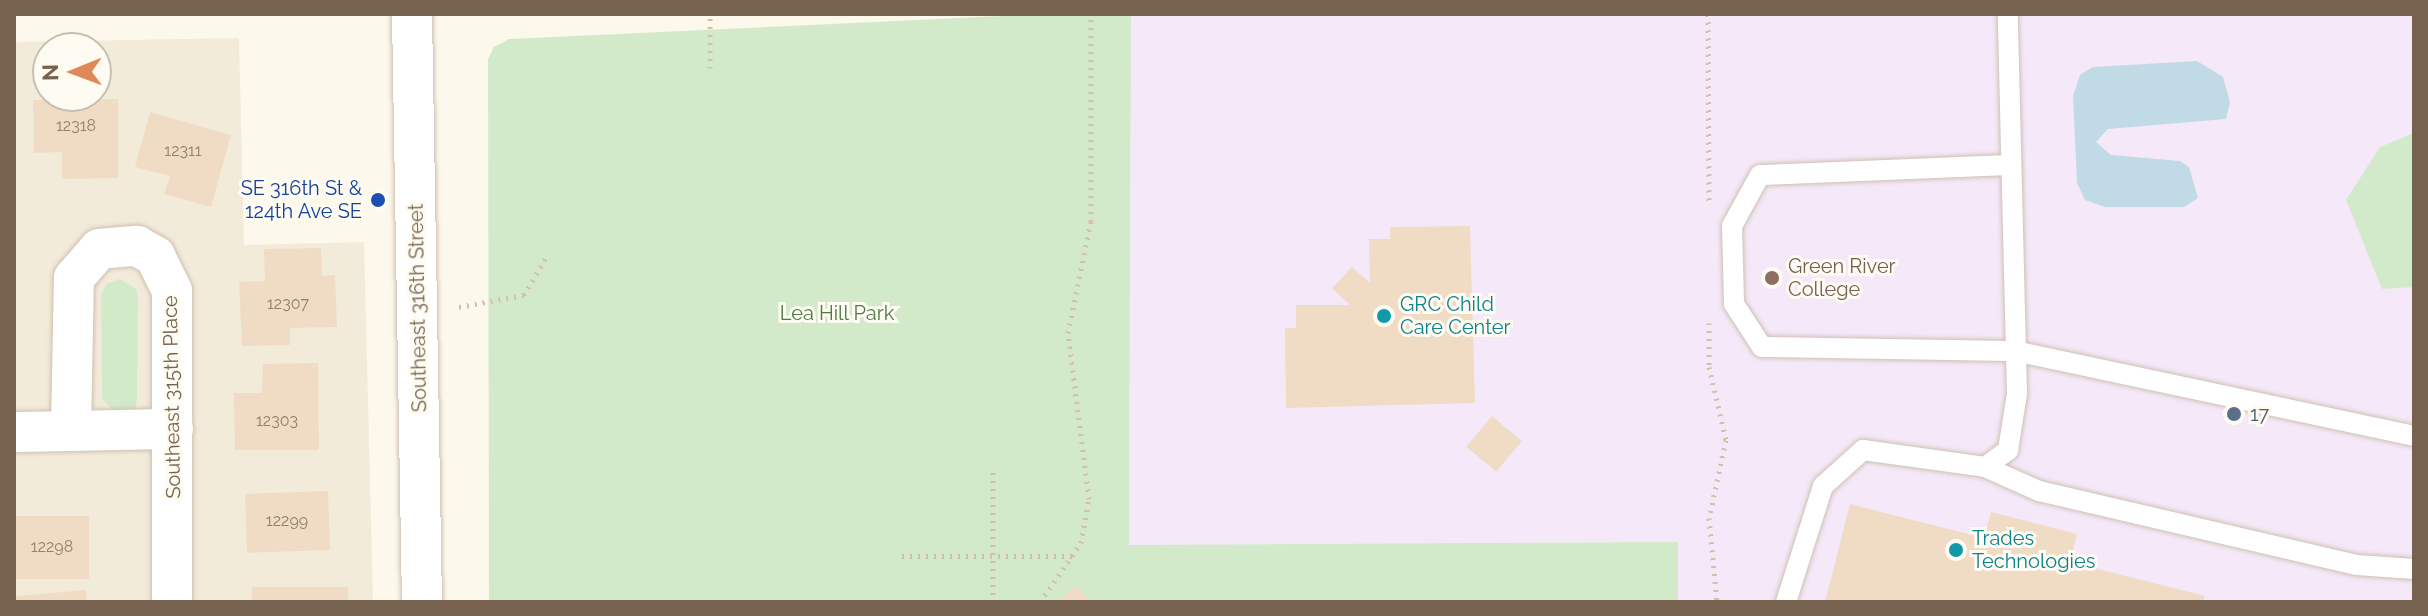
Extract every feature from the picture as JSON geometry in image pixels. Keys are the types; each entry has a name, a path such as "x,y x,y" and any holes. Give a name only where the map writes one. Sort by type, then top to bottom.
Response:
{"street":[{"name":"Southeast 316th Street","path":"412,14 422,602"},
{"name":"Southeast 315th Place","path":"71,430 74,278 99,249 118,244 155,256 172,291 172,602"},
{"path":"14,432 173,429"}],"lane":[{"path":"1985,467 2008,450 2017,394 2008,14"},
{"path":"2011,165 1760,175 1732,226 1734,304 1762,347 2015,351 2414,436"},
{"path":"1786,602 1823,486 1863,450 1985,467 2054,494 2357,565 2414,569"}],"path":[{"path":"710,14 710,68"},
{"path":"1040,602 1074,556 1089,499 1068,333 1091,221 1091,14"},
{"path":"418,312 512,301 536,284 546,258"},
{"path":"993,467 993,602"},
{"path":"902,556 1074,556"}],"shaded area":[{"name":"Green River College","path":"1131,14 2414,14 2414,602 1678,602 1677,542 1129,546"},
{"path":"239,38 244,245 364,242 373,602 14,602 14,42 32,42 32,112 112,112 112,40"}],"green space":[{"name":"Lea Hill Park","path":"1046,14 1131,14 1129,545 1678,542 1678,602 489,602 488,59 494,47 509,39"},
{"path":"2414,133 2414,287 2382,289 2346,200 2380,147"},
{"path":"120,279 136,289 138,298 137,400 135,409 115,413 102,398 101,295 106,284"}],"water":[{"path":"2197,61 2223,77 2230,102 2226,119 2108,129 2096,142 2111,155 2180,161 2189,167 2198,198 2184,207 2105,207 2085,200 2077,183 2073,96 2080,75 2093,67"}],"building":[{"path":"112,99 118,99 118,178 62,179 62,152 34,153 33,112 112,112"},
{"path":"150,112 231,135 211,207 164,194 170,176 135,167"},
{"name":"GRC Child Care Center","path":"1470,226 1475,403 1286,408 1285,328 1296,328 1296,305 1350,305 1332,288 1352,267 1370,283 1369,239 1390,239 1390,227"},
{"path":"321,248 322,276 335,275 337,327 290,328 290,345 242,346 239,282 265,281 264,249"},
{"path":"318,363 319,450 235,450 234,393 262,393 263,364"},
{"path":"1492,416 1522,441 1496,472 1466,447"},
{"path":"328,491 330,550 247,553 245,494"},
{"name":"Trades Technologies","path":"1850,504 1984,538 1991,512 2077,534 2070,562 2205,596 2203,602 1825,602"},
{"path":"14,516 89,516 89,579 14,579"},
{"path":"1075,586 1091,602 1058,602"},
{"path":"252,587 348,587 348,602 252,602"},
{"path":"86,590 87,602 15,602 14,596"}],"place":[{"name":"SE 316th St & 124th Ave SE","path":"378,200"},
{"name":"Green River College","path":"1772,278"},
{"name":"GRC Child Care Center","path":"1384,316"},
{"name":"17","path":"2234,414"},
{"name":"Trades Technologies","path":"1956,550"}]}
